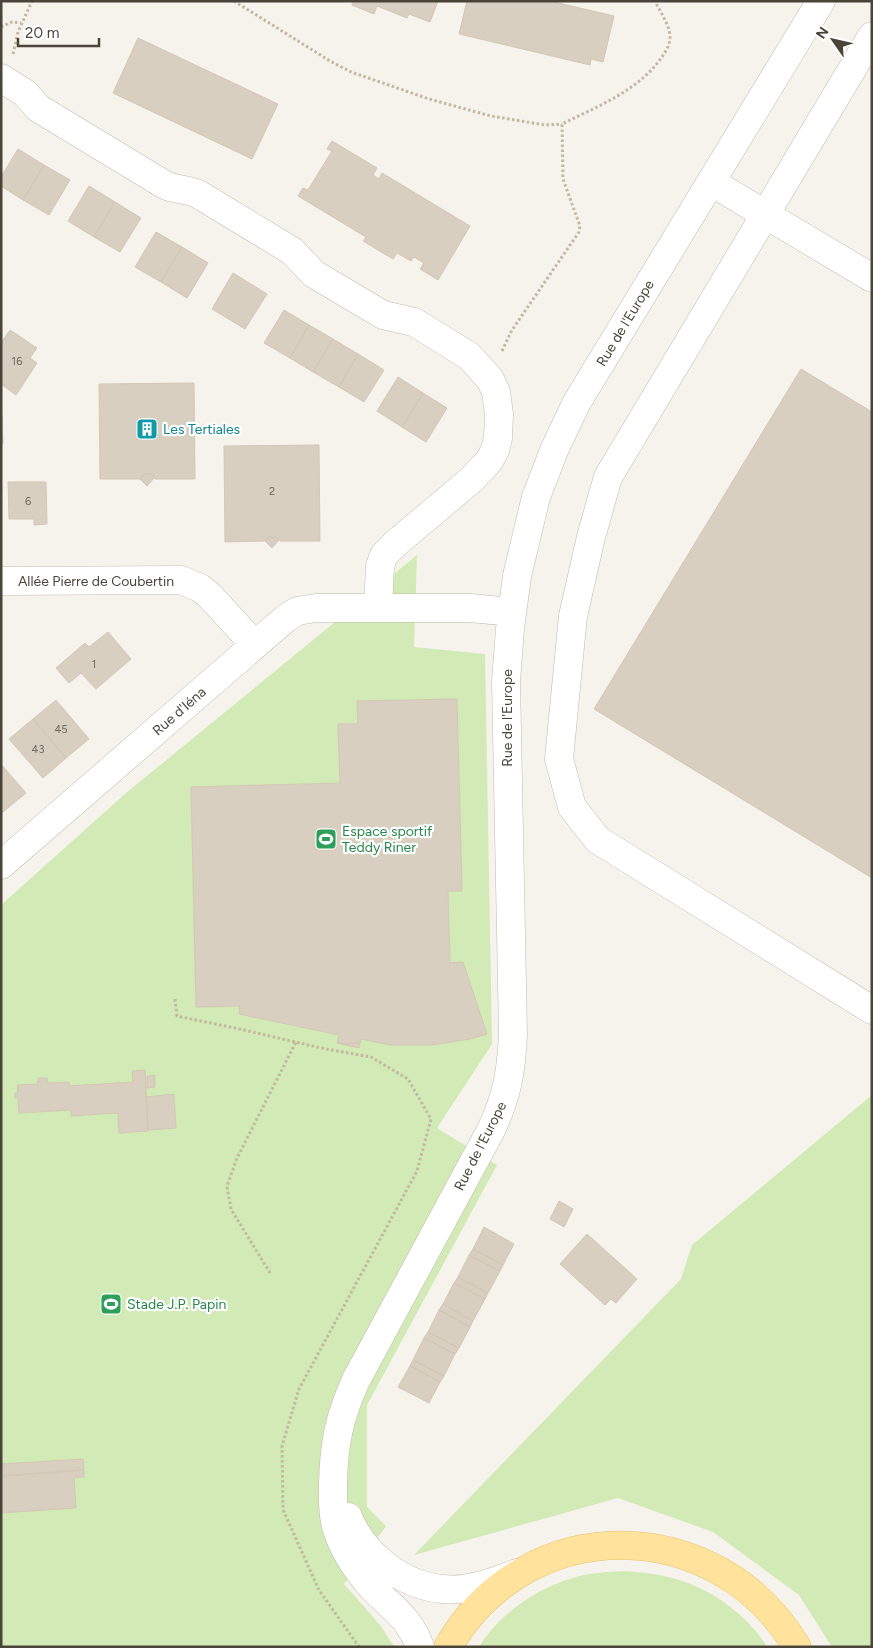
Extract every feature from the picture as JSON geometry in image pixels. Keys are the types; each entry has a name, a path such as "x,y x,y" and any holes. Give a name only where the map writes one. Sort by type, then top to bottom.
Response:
{"main road":[{"path":"448,1647 467,1619 509,1580 526,1570 562,1555 601,1546 640,1546 679,1553 716,1568 749,1590 777,1618 797,1647"}],"street":[{"name":"Rue de l'Europe","path":"420,1647 416,1635 406,1618 371,1586 355,1566 343,1544 336,1525 332,1502 334,1453 338,1429 348,1398 491,1130 501,1109 511,1072 513,1035 506,681 512,612 528,522 555,448 580,396 821,1"},
{"path":"872,36 608,477 591,537 573,616 559,760 572,807 598,840 872,1010"},
{"path":"4,80 24,93 38,108 165,185 177,190 192,191 198,194 292,251 314,274 383,315 414,322 469,356 490,379 498,401 499,414 498,438 495,450 489,461 471,480 396,543 382,559 378,607"},
{"path":"711,182 872,278"},
{"name":"Allée Pierre de Coubertin","path":"1,581 181,580 200,588 209,595 255,645"},
{"name":"Rue d'Iéna","path":"1,865 285,619 303,609 378,607 479,608 512,612"},
{"name":"Rue de l'Europe","path":"333,1472 351,1525 363,1543 376,1558 391,1570 408,1579 423,1586 443,1590 492,1583 526,1570"}],"path":[{"path":"4,80 21,23 32,1"},
{"path":"234,1 351,72 429,99 491,116 545,126 562,124 612,99 654,70 668,47 670,34 654,1"},
{"path":"1,27 12,22 21,23"},
{"path":"490,379 512,330 580,232 580,226 563,179 562,124"},
{"path":"175,999 177,1016 371,1058 408,1079 431,1119 418,1171 299,1389 282,1446 283,1510 320,1590 359,1647"},
{"path":"270,1273 231,1208 226,1186 237,1158 296,1042"}],"green space":[{"path":"417,555 414,647 485,654 492,1044 437,1128 497,1165 367,1405 367,1507 386,1526 344,1584 381,1626 394,1647 1,1647 1,905 126,793"},
{"path":"872,1095 872,1647 832,1647 799,1595 713,1532 618,1498 414,1555 681,1279 692,1245"},
{"path":"623,1571 670,1577 702,1589 739,1614 750,1624 767,1647 479,1647 507,1614 544,1589 583,1575"}],"building":[{"path":"353,1 438,1 430,22 409,14 407,18 377,6 374,14 352,5"},
{"path":"467,1 550,1 614,16 603,62 591,59 590,65 459,34"},
{"path":"138,38 278,104 252,159 113,93"},
{"path":"332,141 377,168 373,175 379,179 382,173 470,226 438,280 420,269 424,263 414,257 411,261 397,253 393,259 363,241 366,237 298,196 303,188 308,190 332,151 327,149"},
{"path":"18,149 44,165 23,200 1,186 1,177"},
{"path":"44,165 70,180 49,215 23,200"},
{"path":"89,186 115,202 94,237 68,221"},
{"path":"115,202 141,218 120,252 94,237"},
{"path":"156,232 182,247 161,282 135,267"},
{"path":"182,247 208,263 187,298 161,282"},
{"path":"233,273 267,294 245,329 212,309"},
{"path":"284,310 309,325 290,358 264,343"},
{"path":"309,325 333,339 313,372 290,358"},
{"path":"10,330 37,348 30,358 37,363 16,395 1,384 1,343"},
{"path":"333,339 358,354 339,387 313,372"},
{"path":"358,354 384,370 364,402 339,387"},
{"path":"801,369 872,412 872,878 594,709"},
{"path":"398,377 423,393 402,427 377,411"},
{"name":"Les Tertiales","path":"194,383 195,479 155,479 151,474 144,474 140,479 100,479 99,384"},
{"path":"423,393 447,408 426,442 402,427"},
{"path":"2,415 3,444 1,444"},
{"path":"319,445 320,541 280,541 276,537 268,537 265,541 225,542 224,446"},
{"path":"144,474 151,474 154,478 147,486 140,479"},
{"path":"8,482 46,482 47,524 34,525 34,519 9,519"},
{"path":"268,537 276,537 279,540 272,548 265,541"},
{"path":"108,632 131,659 96,689 81,673 69,683 56,668 85,643 89,647"},
{"name":"Espace sportif Teddy Riner","path":"457,699 462,891 448,891 450,963 463,962 487,1034 470,1039 432,1045 391,1045 361,1039 360,1043 342,1044 337,1043 339,1035 239,1014 240,1006 196,1007 191,787 340,783 338,724 358,724 357,701"},
{"path":"56,700 89,739 66,758 33,719"},
{"path":"33,719 66,758 43,778 9,739"},
{"path":"1,764 26,793 3,812 1,811"},
{"path":"360,1043 359,1048 342,1044"},
{"path":"145,1070 148,1131 119,1133 118,1113 71,1116 71,1110 19,1113 18,1098 15,1098 15,1093 18,1093 17,1085 38,1084 38,1078 47,1078 48,1083 69,1082 69,1086 133,1082 132,1071"},
{"path":"155,1075 155,1087 147,1088 147,1076"},
{"path":"174,1094 176,1128 148,1130 146,1097"},
{"path":"559,1201 573,1209 564,1227 550,1219"},
{"path":"484,1227 514,1244 503,1265 473,1249"},
{"path":"587,1234 637,1279 616,1303 611,1299 605,1305 560,1264"},
{"path":"473,1249 503,1265 500,1271 469,1255"},
{"path":"469,1255 500,1271 488,1293 458,1277"},
{"path":"458,1277 488,1293 485,1299 454,1283"},
{"path":"454,1283 485,1299 473,1321 443,1304"},
{"path":"443,1304 473,1321 470,1327 439,1310"},
{"path":"439,1310 470,1327 459,1348 428,1332"},
{"path":"428,1332 459,1348 455,1354 424,1338"},
{"path":"424,1338 455,1354 444,1376 413,1360"},
{"path":"413,1360 444,1376 440,1382 410,1366"},
{"path":"410,1366 440,1382 429,1403 398,1387"},
{"path":"83,1459 84,1470 1,1476 1,1464"},
{"path":"84,1470 84,1477 74,1478 76,1508 1,1513 1,1476"}],"place":[{"name":"Les Tertiales","path":"147,429"},
{"name":"Espace sportif Teddy Riner","path":"326,839"},
{"name":"Stade J.P. Papin","path":"111,1304"}]}
